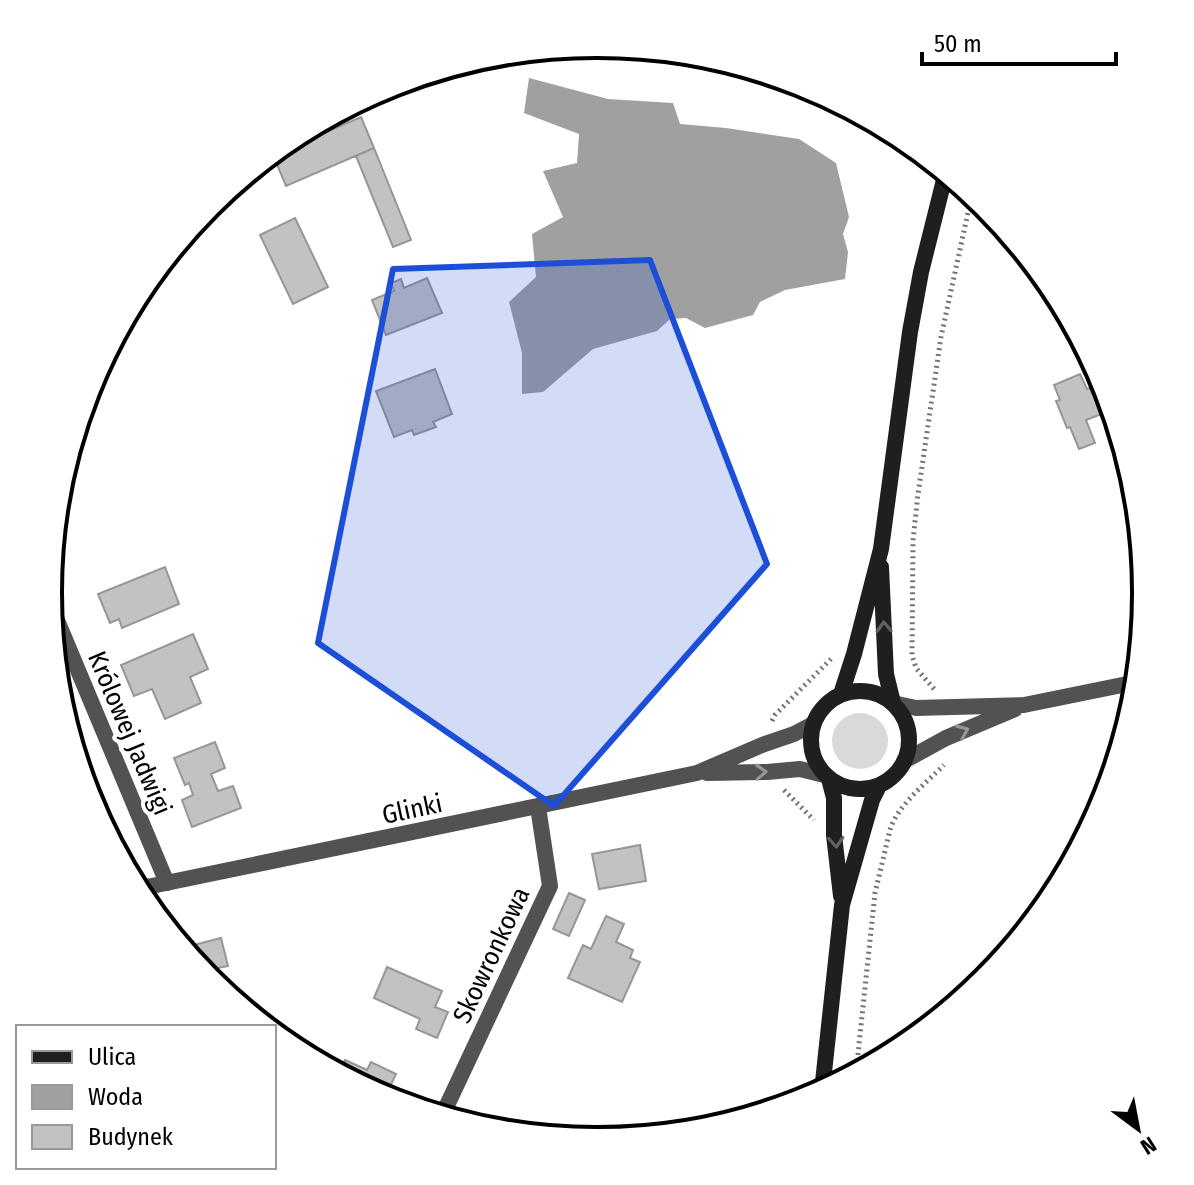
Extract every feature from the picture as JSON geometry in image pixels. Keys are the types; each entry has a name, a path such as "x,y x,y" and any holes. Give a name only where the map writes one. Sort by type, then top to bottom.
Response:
{"main road":[{"path":"841,694 881,549 910,332 943,186"},
{"path":"881,549 886,674 893,703"},
{"path":"826,777 840,786 866,789 879,786 898,772 909,746 908,730 903,716 893,703 868,691 841,694 819,711 813,724 811,751 834,798 834,835 842,905"},
{"path":"824,1076 842,905 872,800 879,786"}],"street":[{"name":"Królowej Jadwigi","path":"65,639 167,883"},
{"path":"893,703 916,708 1024,705 1123,685"},
{"path":"904,761 946,738 1024,705"},
{"name":"Glinki","path":"151,886 697,773 813,724"},
{"name":"Glinki","path":"697,773 800,769 826,777"},
{"name":"Skowronkowa","path":"447,1105 550,886 538,807"}],"path":[{"path":"940,708 939,696 916,668 912,655 913,541 941,337 969,209"},
{"path":"858,1059 875,893 890,830 901,810 953,758 946,738"},
{"path":"783,789 810,818 835,822"},
{"path":"865,826 890,830"}],"highlighted area":[{"path":"650,260 767,564 554,806 318,643 393,269"}],"shaded area":[{"path":"860,713 880,721 888,741 880,761 860,769 840,761 832,741 840,721"}],"water":[{"path":"529,78 608,99 673,103 680,124 799,139 836,163 849,217 843,234 848,252 845,279 785,290 760,302 753,315 705,328 686,318 670,319 657,331 593,349 543,392 522,394 522,353 509,302 536,277 532,234 563,217 543,171 577,163 579,134 524,113"}],"building":[{"path":"361,117 374,148 286,186 277,164 328,131"},
{"path":"374,148 411,240 393,247 356,156"},
{"path":"295,218 328,287 293,304 260,235"},
{"path":"427,278 442,313 386,335 372,300 394,291 391,283 401,279 404,288"},
{"path":"435,369 452,414 433,422 436,427 414,435 412,430 394,437 376,391"},
{"path":"1080,374 1087,389 1091,388 1101,414 1086,420 1095,443 1079,449 1056,401 1060,400 1054,385"},
{"path":"165,567 179,604 122,628 119,619 110,623 98,594"},
{"path":"193,634 208,669 190,677 201,703 165,719 152,689 134,696 121,665"},
{"path":"215,742 225,768 211,774 218,791 233,786 241,808 192,827 182,800 193,795 189,783 185,785 174,758"},
{"path":"640,845 646,881 599,889 592,854"},
{"path":"569,893 585,900 569,936 553,929"},
{"path":"606,916 624,924 616,942 633,950 630,958 640,962 622,1002 568,978 583,945 591,949"},
{"path":"221,938 228,966 219,970 195,945"},
{"path":"387,967 442,991 435,1007 448,1012 437,1038 416,1029 420,1019 374,998"},
{"path":"345,1060 367,1070 371,1062 396,1074 391,1085 344,1063"}]}
